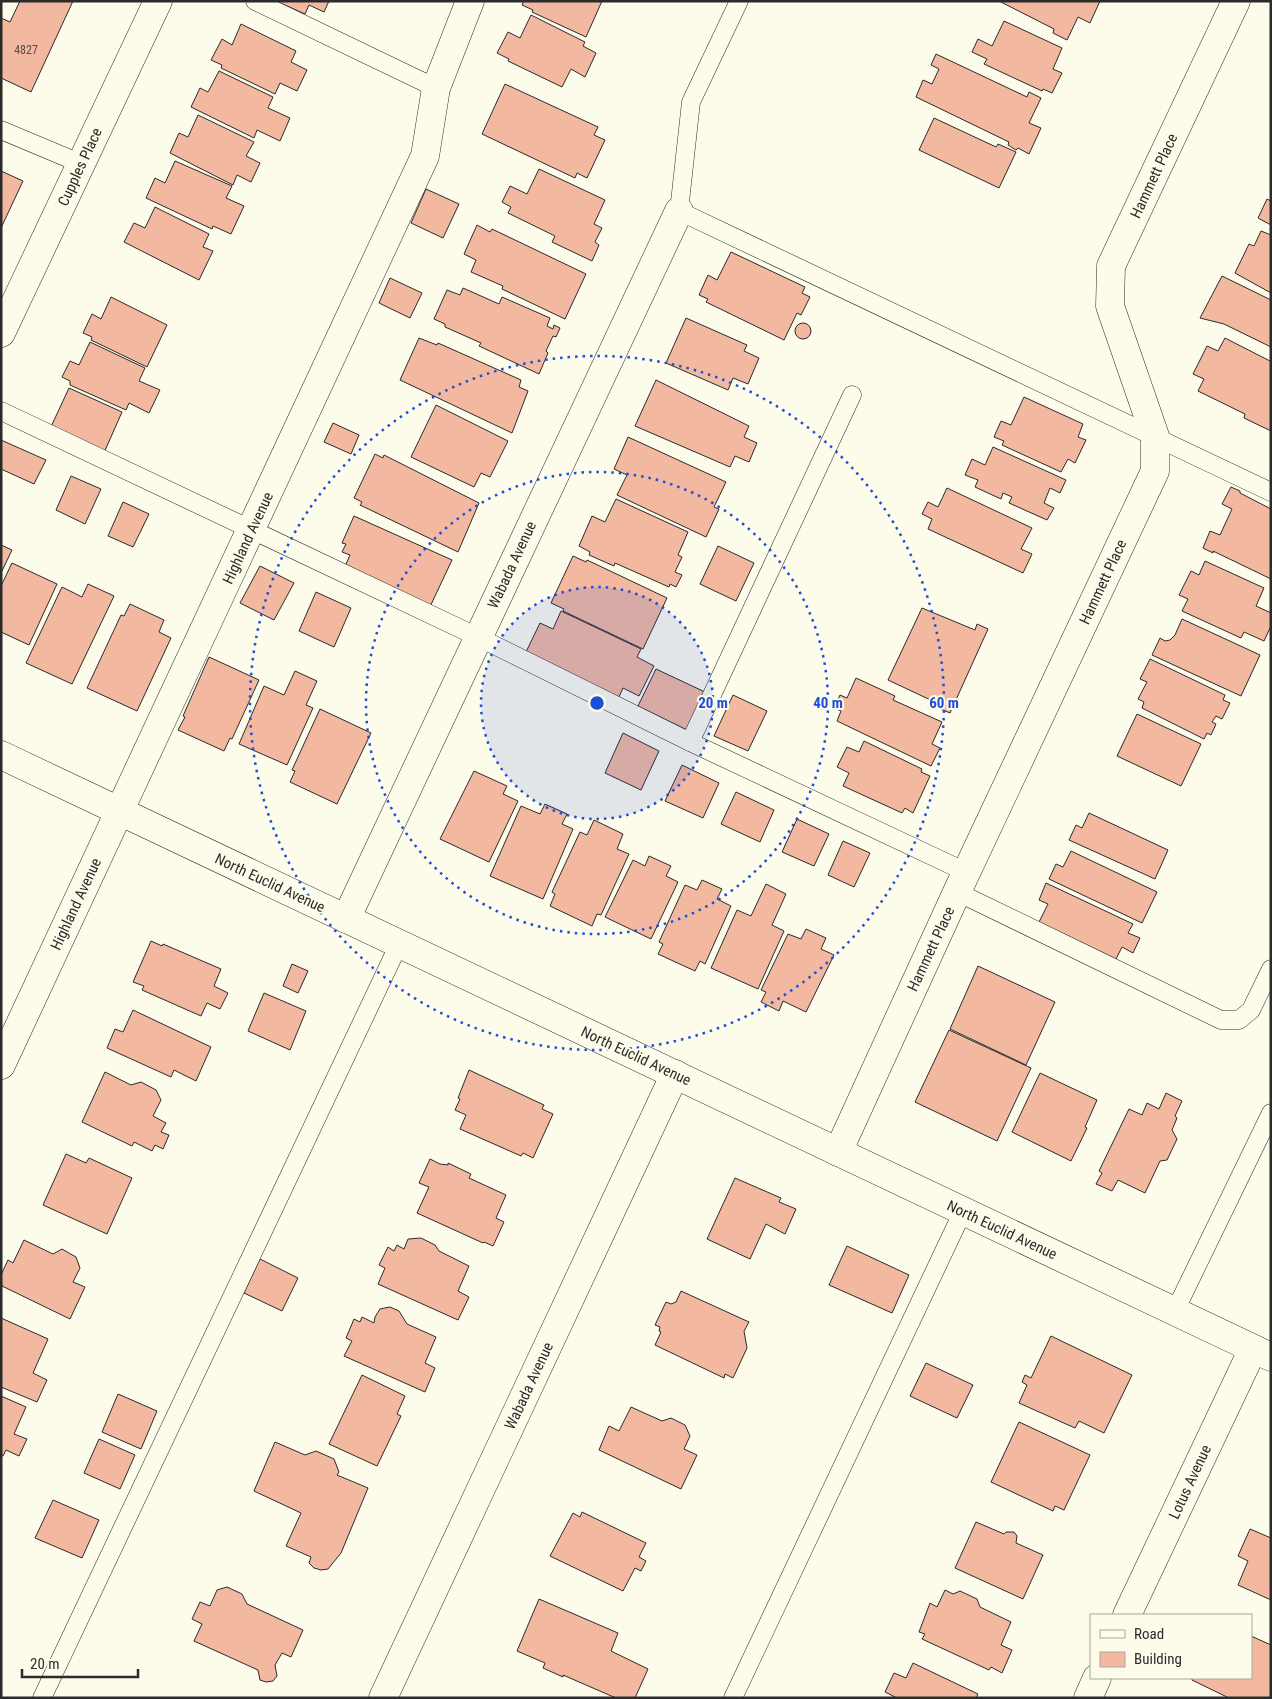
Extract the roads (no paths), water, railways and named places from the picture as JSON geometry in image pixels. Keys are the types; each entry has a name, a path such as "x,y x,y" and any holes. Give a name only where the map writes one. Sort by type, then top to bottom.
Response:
{"street":[{"name":"Cupples Place","path":"1,333 158,1"},
{"name":"Highland Avenue","path":"1,1065 425,156 436,88 470,1"},
{"name":"Hammett Place","path":"838,1152 962,882 1155,471 1156,436 1120,340 1110,306 1111,266 1236,1"},
{"name":"Wabada Avenue","path":"346,919 679,211"},
{"name":"North Euclid Avenue","path":"1,756 1262,1353"},
{"name":"Wabada Avenue","path":"383,1698 675,1074"},
{"name":"Lotus Avenue","path":"1128,1614 1262,1353"},
{"path":"1088,1698 1098,1679"}],"lane":[{"path":"255,1 436,88"},
{"path":"739,1 691,102 679,211 1271,492"},
{"path":"1,130 82,164"},
{"path":"690,742 852,395"},
{"path":"1,412 478,637 690,742 962,882 1221,1020 1239,1020 1251,1010 1271,969"},
{"path":"42,1698 399,944"},
{"path":"1175,1312 1271,1113"},
{"path":"733,1698 963,1211"}]}
